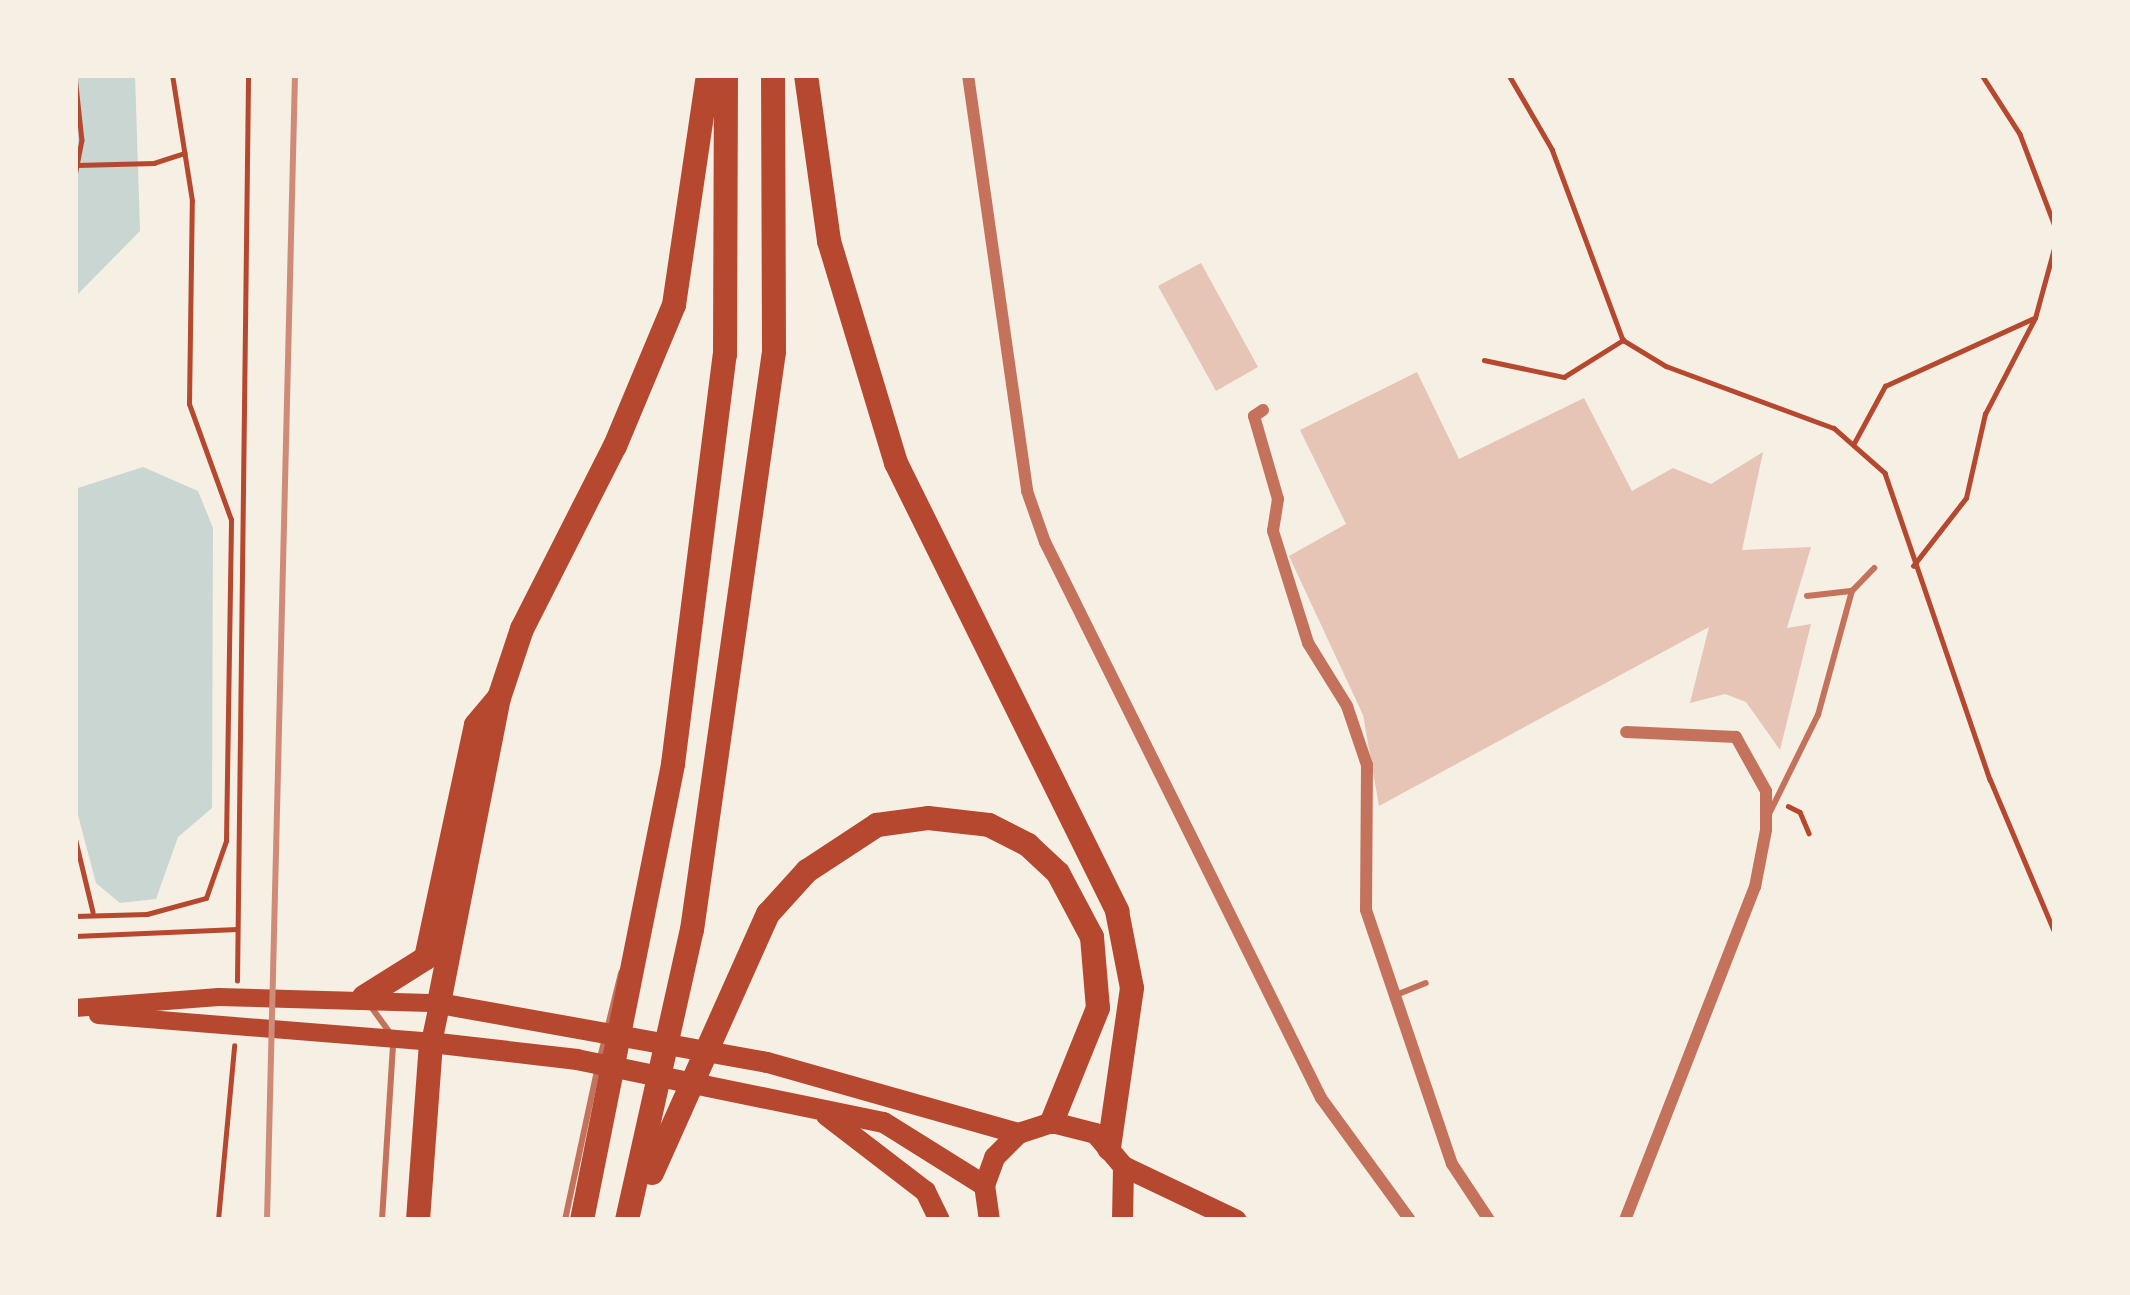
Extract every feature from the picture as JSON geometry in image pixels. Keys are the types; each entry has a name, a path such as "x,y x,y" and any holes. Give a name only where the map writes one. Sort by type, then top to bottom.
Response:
{"highway":[{"path":"439,1003 499,698 522,629 615,446 674,305 708,75"},
{"path":"582,1220 673,764 725,355 726,75"},
{"path":"627,1220 692,930 774,352 772,75"},
{"path":"806,75 829,242 883,427 926,535 1118,911 1132,988 1116,1157"},
{"path":"364,997 426,958 476,724 499,698"},
{"path":"637,1220 666,1129 768,914 807,871 877,826 928,818 989,825 1028,845 1077,902 1092,937 1098,1008 1052,1122"},
{"path":"418,1220 431,1042"}],"main road":[{"path":"75,1010 227,995 439,1003 767,1062 1018,1133"},
{"path":"431,1042 439,1003"},
{"path":"75,1010 227,1030 303,1028 392,1036 577,1059 767,1095 883,1122 983,1185"},
{"path":"810,1105 882,1151 926,1191 939,1220"},
{"path":"989,1220 983,1185 994,1157 1018,1133 1052,1122 1095,1133 1116,1157 1236,1220"},
{"path":"1116,1157 1122,1220"}],"street":[{"path":"968,75 1027,491 1046,542 1321,1098 1410,1220"},
{"path":"1263,410 1254,416 1278,499 1273,531 1308,643 1347,706 1367,765 1366,910 1452,1164 1489,1220"},
{"path":"1625,1220 1755,887 1766,820 1760,775 1736,737 1626,732"}],"lane":[{"path":"1766,820 1818,716 1852,591 1874,568"},
{"path":"1807,596 1852,591"},
{"path":"565,1220 615,985 644,926"},
{"path":"1395,995 1426,982"},
{"path":"364,997 392,1036 382,1220"}],"path":[{"path":"75,916 147,914 206,898 226,841 231,520 189,404 192,200 172,75"},
{"path":"227,995 238,928 248,75"},
{"path":"1509,75 1552,149 1623,340 1666,366 1834,428 1886,473 1913,566 2055,933"},
{"path":"1982,75 2027,149 2055,226"},
{"path":"75,76 75,175"},
{"path":"77,165 154,163 184,153"},
{"path":"1913,566 1966,498 1995,387 2035,318 2055,244"},
{"path":"1853,445 1885,386 2035,318"},
{"path":"1484,360 1564,377 1623,340"},
{"path":"1800,812 1809,833"},
{"path":"75,836 93,912"},
{"path":"75,936 238,928"},
{"path":"218,1220 227,1030"}],"shaded area":[{"path":"75,75 135,75 140,231 75,297"},
{"path":"143,467 198,491 213,528 212,808 178,837 156,899 120,903 96,883 75,804 75,489"}],"building":[{"path":"1201,263 1258,367 1216,391 1158,286"},
{"path":"1417,372 1459,459 1584,398 1632,491 1673,468 1711,484 1763,452 1742,550 1811,547 1787,628 1811,624 1780,750 1746,702 1725,694 1690,703 1709,627 1379,806 1363,715 1289,556 1346,524 1300,430"}],"railway":[{"path":"267,1220 295,75"}]}
